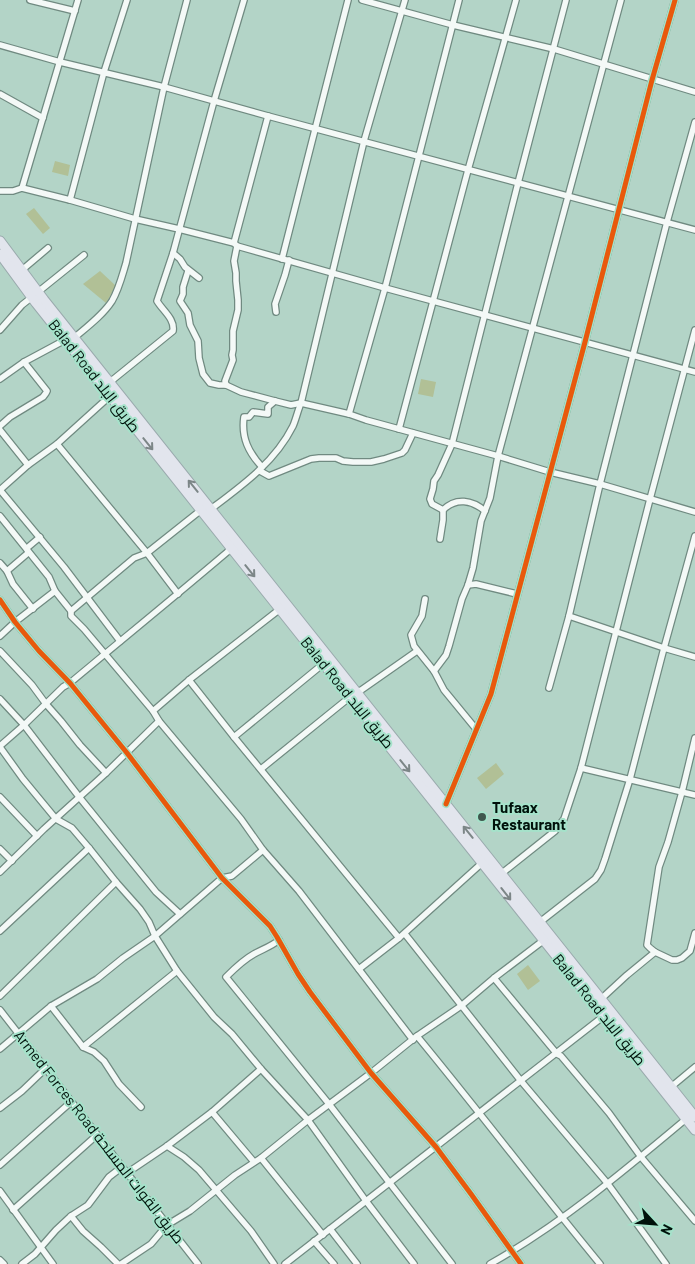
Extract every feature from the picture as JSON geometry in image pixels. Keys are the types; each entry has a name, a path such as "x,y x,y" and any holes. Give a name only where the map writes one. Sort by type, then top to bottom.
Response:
{"highway":[{"name":"Balad Road طريق البلد","path":"0,241 22,270 35,294"},
{"name":"Balad Road طريق البلد","path":"0,254 4,264 35,294 70,339 110,396 206,510 354,695 482,863 544,940 671,1087 695,1130"},
{"name":"Balad Road طريق البلد","path":"70,339 110,382 206,510 232,548 323,664 354,695 446,804 540,922 601,999 607,1013 690,1118"}],"street":[{"path":"30,0 76,11"},
{"path":"22,188 78,0"},
{"path":"70,200 104,72 127,0"},
{"path":"0,379 24,362 70,339 100,315 111,302 119,286 126,263 164,87 188,0"},
{"path":"110,382 173,331 174,325 172,321 157,302 173,253 214,101 244,0"},
{"path":"282,258 348,0"},
{"path":"362,0 453,25 554,49 695,92"},
{"path":"405,0 364,141 301,403 294,425 272,458 261,469 147,553 134,558 72,610 71,616 153,711 159,721 299,891 359,969 415,1038 480,1113 600,1264"},
{"path":"349,414 385,288 459,0"},
{"path":"399,429 468,170 516,0"},
{"path":"443,510 432,504 430,499 434,481 452,444 566,0"},
{"path":"434,672 450,646 462,599 468,586 481,521 490,498 498,456 621,0"},
{"path":"446,804 490,694 585,342 618,209 674,0"},
{"path":"0,45 60,62 164,87 695,230"},
{"path":"0,94 43,118"},
{"path":"226,385 225,381 233,360 233,331 238,310 234,261 235,245 268,116"},
{"path":"549,688 569,616 600,484 667,222 695,122"},
{"path":"0,191 13,191 22,188 70,200 282,258 332,274 695,372"},
{"path":"22,270 48,248"},
{"path":"173,253 179,257 188,271 199,278"},
{"path":"0,330 35,294 84,255"},
{"path":"276,312 275,304 289,260"},
{"path":"188,271 180,301 188,313 190,324 198,341 198,352 203,374 210,382 291,405 301,403 349,414 695,512"},
{"path":"501,874 555,831 564,819 581,768 695,330"},
{"path":"0,426 10,417 46,394 47,391 24,362"},
{"path":"110,396 57,444 28,465 0,490 40,537 120,640"},
{"path":"275,401 268,407 268,414 253,412 249,417 244,417 244,431 250,453 261,469 269,476 311,459 336,458 353,462 371,462 384,459 402,453 413,433"},
{"path":"0,430 28,465"},
{"path":"57,444 147,553 178,594"},
{"path":"440,539 443,510 446,506 464,500 479,506 485,511"},
{"path":"0,516 27,548 49,577 55,591 72,610"},
{"path":"540,922 595,879 601,870 630,779 695,536"},
{"path":"27,548 40,537"},
{"path":"7,571 28,553 27,548"},
{"path":"232,548 63,688 0,746 23,779 56,819 72,828 140,909 177,971 214,1017 232,1034 308,1120 414,1264"},
{"path":"0,563 7,571 13,584 33,609"},
{"path":"468,586 476,584 517,594"},
{"path":"0,636 55,591"},
{"path":"425,599 422,616 411,635 414,646 434,672 444,690 476,729"},
{"path":"0,600 39,651 70,683 127,753 222,878 270,926 310,992 371,1073 436,1147 521,1264"},
{"path":"153,711 280,609"},
{"path":"569,616 695,657"},
{"path":"0,651 32,685 106,774"},
{"path":"260,769 354,695 417,651"},
{"path":"234,737 323,664"},
{"path":"190,680 234,737 399,938"},
{"path":"0,699 24,725 156,892 180,914"},
{"path":"0,872 106,774 159,721"},
{"path":"695,738 682,792 659,867 647,945 655,952 672,960 677,960 693,952 695,933"},
{"path":"581,768 695,795"},
{"path":"0,797 38,836"},
{"path":"0,931 90,848"},
{"path":"0,849 12,861"},
{"path":"0,1049 51,1006 97,979 155,936 222,878 232,876 264,850"},
{"path":"359,969 405,934 482,863"},
{"path":"0,996 116,882"},
{"path":"405,934 521,1081 608,1184 666,1264"},
{"path":"279,940 274,945 254,954 237,965 226,977 329,1104 452,1264"},
{"path":"71,1216 83,1231 119,1264 151,1244 167,1225 190,1211 261,1158 415,1038 461,1006 544,940"},
{"path":"601,999 655,952"},
{"path":"84,1047 177,971"},
{"path":"494,978 609,1113 641,1157 695,1221"},
{"path":"51,1006 84,1047 99,1056 119,1084 141,1106"},
{"name":"Armed Forces Road طريق القوات المسلحة","path":"0,1010 198,1264"},
{"path":"285,1264 557,1054 607,1013"},
{"path":"671,1087 695,1067"},
{"path":"0,1108 22,1092 45,1069"},
{"path":"127,1173 212,1112 261,1069"},
{"path":"0,1166 71,1102"},
{"path":"212,1112 254,1162"},
{"path":"490,1264 512,1252 562,1218 608,1184 690,1118"},
{"path":"13,1210 97,1135"},
{"path":"167,1146 184,1157 217,1190 251,1230 274,1264"},
{"path":"261,1158 323,1235"},
{"path":"22,1264 35,1254 71,1216 88,1206 108,1177 122,1167"},
{"path":"0,1191 53,1264"},
{"path":"330,1229 357,1264"},
{"path":"314,1242 334,1264"},
{"path":"0,1260 4,1264"}],"green space":[{"path":"55,161 70,165 68,176 52,172"},
{"path":"34,208 50,228 43,234 26,214"},
{"path":"100,271 116,286 106,303 83,284"},
{"path":"421,379 436,382 433,397 418,394"},
{"path":"496,763 504,774 486,789 477,778"},
{"path":"528,965 540,981 528,990 517,974"}],"cycle path":[{"path":"446,804 491,694 585,342 652,80 675,0"},
{"path":"0,600 39,651 70,683 127,753 222,878 270,926 310,992 371,1073 436,1147 521,1264"}],"place":[{"name":"Tufaax Restaurant","path":"482,817"}]}
